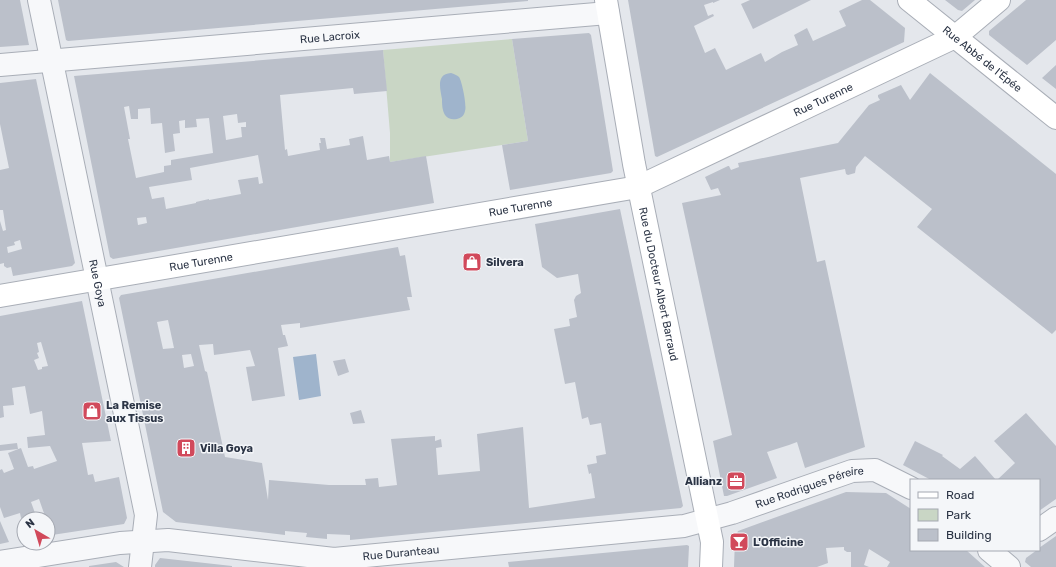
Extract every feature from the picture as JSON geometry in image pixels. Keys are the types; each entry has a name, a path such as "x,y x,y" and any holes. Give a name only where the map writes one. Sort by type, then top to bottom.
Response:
{"street":[{"name":"Rue Goya","path":"39,0 146,515 140,567"},
{"name":"Rue Abbé de l'Épée","path":"909,0 1056,118"},
{"name":"Rue Turenne","path":"0,296 638,187 955,37 999,0"},
{"name":"Rue Lacroix","path":"0,65 607,6"},
{"name":"Rue du Docteur Albert Barraud","path":"607,6 638,187 712,542 711,567"},
{"name":"Rue Rodrigues Péreire","path":"707,520 732,513 852,471 875,470 910,488"},
{"path":"1040,529 1056,518"},
{"name":"Rue Duranteau","path":"0,562 112,544 168,540 334,559 684,526 707,520"}],"green space":[{"path":"512,39 528,141 390,162 390,133 383,50"}],"water":[{"path":"451,73 460,79 465,104 465,111 463,115 460,118 455,119 449,118 444,113 440,86 443,76"},
{"path":"316,354 321,396 299,400 293,357"}],"building":[{"path":"0,0 20,0 29,45 0,47"},
{"path":"58,0 528,1 68,41 66,40"},
{"path":"628,0 720,0 704,5 708,16 713,14 714,16 694,26 705,53 715,48 726,70 761,53 765,62 798,45 794,35 807,28 813,41 846,26 839,11 862,0 870,0 905,28 904,42 657,157 655,156"},
{"path":"750,0 811,0 753,29 741,4"},
{"path":"945,0 975,0 962,11 958,10"},
{"path":"1026,0 1056,0 1056,40 1027,65 989,35 989,31"},
{"path":"589,33 591,35 613,171 611,173 510,190 502,145 528,141 512,39"},
{"path":"383,50 387,91 354,94 353,88 280,95 285,150 287,149 288,156 320,150 320,138 325,138 327,149 350,145 349,139 363,136 367,160 389,156 390,162 426,156 434,203 113,259 110,257 74,76","holes":["129,106 131,119 138,119 138,109 150,108 151,124 162,123 165,153 175,151 173,134 180,133 179,121 185,120 185,128 197,127 196,119 209,118 213,153 171,160 171,165 164,166 164,172 136,178 128,139 130,139 124,107","237,114 238,123 246,122 246,127 241,127 242,137 226,140 223,116","258,155 263,183 259,184 258,177 238,180 241,194 209,199 166,209 164,197 152,199 149,187 192,180 190,168","146,217 147,223 138,225 137,218"]},
{"path":"1056,65 1056,89 1042,78"},
{"path":"930,73 1056,174 1056,330 1052,334 917,227 932,209 865,156 856,167 855,173 848,175 846,174 845,169 800,178 817,262 825,260 865,447 805,468 797,442 767,452 777,478 724,496 713,441 732,435 682,203 721,195 718,188 711,190 705,177 728,166 731,170 739,167 738,163 838,143 869,105 880,100 878,95 901,85 910,100"},
{"path":"36,79 75,263 72,266 13,276 11,267 7,268 4,266 4,263 0,264 0,221 3,231 6,230 3,210 0,210 0,170 9,168 0,124 0,83","holes":["20,240 22,249 8,253 7,247 15,245 14,242"]},
{"path":"620,209 683,506 681,508 350,540 350,535 327,534 327,539 306,537 307,533 285,531 285,535 176,522 163,512 119,298 121,295 398,247 400,256 405,255 412,297 407,297 410,310 300,328 300,323 281,325 283,335 285,335 288,346 278,348 285,396 252,401 246,367 255,366 250,350 214,355 213,344 199,345 205,371 207,372 225,457 262,463 268,500 269,480 329,485 366,485 365,479 378,478 379,487 397,485 391,439 435,436 435,441 441,439 442,447 436,448 438,475 480,471 477,434 523,427 529,508 595,498 591,473 589,474 587,465 597,463 596,456 606,454 601,423 590,425 588,417 582,419 575,382 565,384 554,329 570,326 569,319 577,317 574,300 576,296 581,293 578,274 557,278 542,267 535,224","holes":["168,320 174,348 163,349 157,322","191,354 194,366 184,368 182,355"]},
{"path":"82,301 111,441 82,443 88,475 93,474 95,482 119,477 127,518 124,524 56,534 56,511 43,511 39,499 31,502 34,511 16,511 16,514 4,518 0,507 0,470 2,469 4,473 14,469 8,453 21,448 28,467 33,466 34,469 57,461 50,446 28,448 27,437 45,435 42,411 30,414 25,386 12,388 14,405 3,406 4,417 0,418 0,316","holes":["41,342 48,366 42,367 42,369 38,370 34,360 39,358 37,353 39,352 37,343"]},
{"path":"345,359 349,372 338,376 333,361"},
{"path":"361,410 365,423 353,424 350,413"},
{"path":"1026,413 1056,446 1056,499 1040,510 1040,479 998,479 1015,463 994,441"},
{"path":"915,441 943,455 942,456 960,469 975,456 995,479 929,479 903,465"},
{"path":"17,443 18,449 0,451 0,445"},
{"path":"846,492 886,493 910,508 910,551 967,551 985,567 887,567 890,562 869,549 864,565 869,567 851,567 851,552 844,550 844,547 826,548 828,563 817,567 734,567 735,538 738,531"},
{"path":"0,521 9,542 0,544"},
{"path":"1056,536 1056,567 1031,567 1025,562 1026,558 1036,551 1040,551 1040,547"},
{"path":"689,546 688,567 509,567 508,562"},
{"path":"160,558 232,566 232,567 155,567"},
{"path":"116,562 124,567 89,567 89,566"}],"place":[{"name":"Silvera","path":"472,262"},
{"name":"La Remise aux Tissus","path":"92,411"},
{"name":"Villa Goya","path":"186,448"},
{"name":"Allianz","path":"736,481"},
{"name":"L'Officine","path":"739,542"}]}
